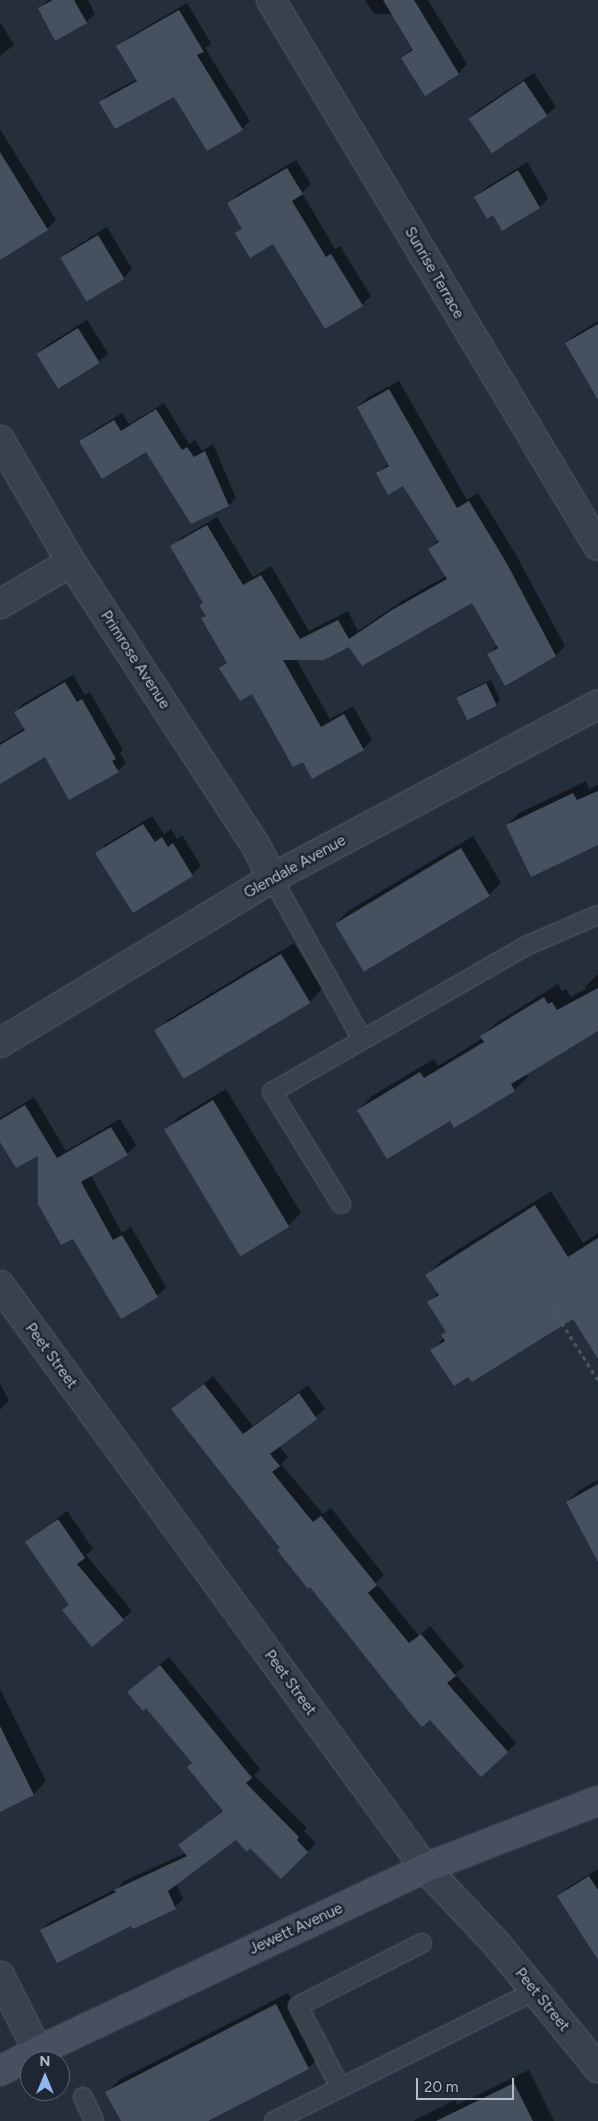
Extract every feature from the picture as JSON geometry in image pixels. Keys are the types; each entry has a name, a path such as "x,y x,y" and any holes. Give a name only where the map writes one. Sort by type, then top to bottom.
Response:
{"main road":[{"name":"Jewett Avenue","path":"38,2051 425,1868 598,1802"},
{"name":"Jewett Avenue","path":"0,2071 20,2060"}],"street":[{"name":"Sunrise Terrace","path":"272,0 598,546"},
{"name":"Primrose Avenue","path":"0,440 71,562 255,844 272,878"},
{"path":"0,604 71,562"},
{"name":"Glendale Avenue","path":"0,1043 272,878 598,706"},
{"name":"Peet Street","path":"0,1284 425,1868 495,1942 598,2068"},
{"path":"0,1976 38,2051"}],"lane":[{"path":"272,878 362,1039"},
{"path":"341,1204 272,1092 526,946 598,915"},
{"path":"340,2087 298,2006 422,1943"},
{"path":"274,2121 535,1991"},
{"path":"82,2097 94,2121"}],"path":[{"path":"553,1309 598,1380"}],"building":[{"path":"53,0 74,0 87,23 55,41 38,8"},
{"path":"383,0 414,0 459,74 425,96 401,58 413,50"},
{"path":"179,10 204,52 197,55 243,130 207,151 174,97 115,129 99,102 137,81 116,46"},
{"path":"524,81 547,116 492,153 468,118"},
{"path":"0,152 48,230 0,260"},
{"path":"287,168 303,194 292,201 326,257 331,254 363,306 325,329 273,244 250,258 235,233 242,229 227,203"},
{"path":"518,170 540,208 502,231 493,215 487,219 474,197"},
{"path":"98,235 124,279 87,301 60,258"},
{"path":"598,324 598,400 565,343"},
{"path":"78,328 100,363 58,389 36,354"},
{"path":"389,389 457,508 469,501 506,562 556,656 505,686 487,654 498,648 472,603 362,666 349,647 324,660 283,660 321,727 344,714 364,750 312,779 303,762 293,767 252,694 240,701 219,668 227,663 201,618 206,616 199,605 203,603 170,546 207,525 243,585 261,575 300,639 338,620 349,639 392,610 447,579 428,549 439,542 403,486 388,495 376,473 389,466 357,407"},
{"path":"156,409 182,450 187,447 194,457 205,451 229,506 191,524 146,452 102,479 79,441 114,420 121,431"},
{"path":"65,682 77,702 82,699 116,759 112,761 119,772 69,800 45,757 0,784 0,745 25,730 14,712"},
{"path":"486,683 497,705 467,720 456,697"},
{"path":"598,791 598,845 531,877 506,825 573,793 577,800"},
{"path":"143,824 155,842 162,837 168,847 173,843 193,876 133,913 95,853"},
{"path":"461,848 490,896 364,972 335,924"},
{"path":"281,954 310,1003 183,1079 154,1030"},
{"path":"598,988 598,1031 511,1084 515,1091 454,1128 450,1121 387,1159 357,1110 420,1072 424,1078 484,1042 480,1036 544,997 548,1004 552,1002 557,1010"},
{"path":"213,1100 289,1227 240,1256 164,1129"},
{"path":"25,1105 57,1158 111,1127 128,1155 81,1182 113,1240 122,1235 158,1297 121,1319 73,1239 61,1245 38,1204 38,1156 16,1168 0,1142 0,1120"},
{"path":"535,1205 568,1257 598,1238 598,1359 573,1319 472,1382 468,1377 454,1386 430,1350 445,1341 441,1335 446,1332 427,1302 439,1295 425,1275"},
{"path":"204,1384 243,1434 299,1393 317,1419 270,1454 280,1466 272,1472 313,1522 321,1516 377,1585 368,1593 409,1643 421,1634 456,1676 447,1683 508,1752 481,1777 430,1720 422,1727 410,1713 310,1587 308,1589 277,1550 280,1548 171,1409"},
{"path":"598,1484 598,1562 566,1502"},
{"path":"58,1519 85,1558 77,1564 124,1620 92,1647 62,1610 69,1605 25,1542"},
{"path":"160,1665 252,1778 246,1783 299,1837 297,1840 308,1852 281,1879 250,1848 247,1852 236,1840 168,1891 176,1909 133,1929 131,1926 57,1963 40,1930 116,1892 114,1890 187,1856 178,1845 223,1811 187,1767 192,1763 146,1708 143,1711 127,1692"},
{"path":"0,1726 34,1795 0,1812"},
{"path":"589,1876 598,1890 598,1960 557,1896"},
{"path":"276,2004 309,2069 208,2121 121,2121 105,2092"},
{"path":"514,2083 533,2121 436,2121"}]}
